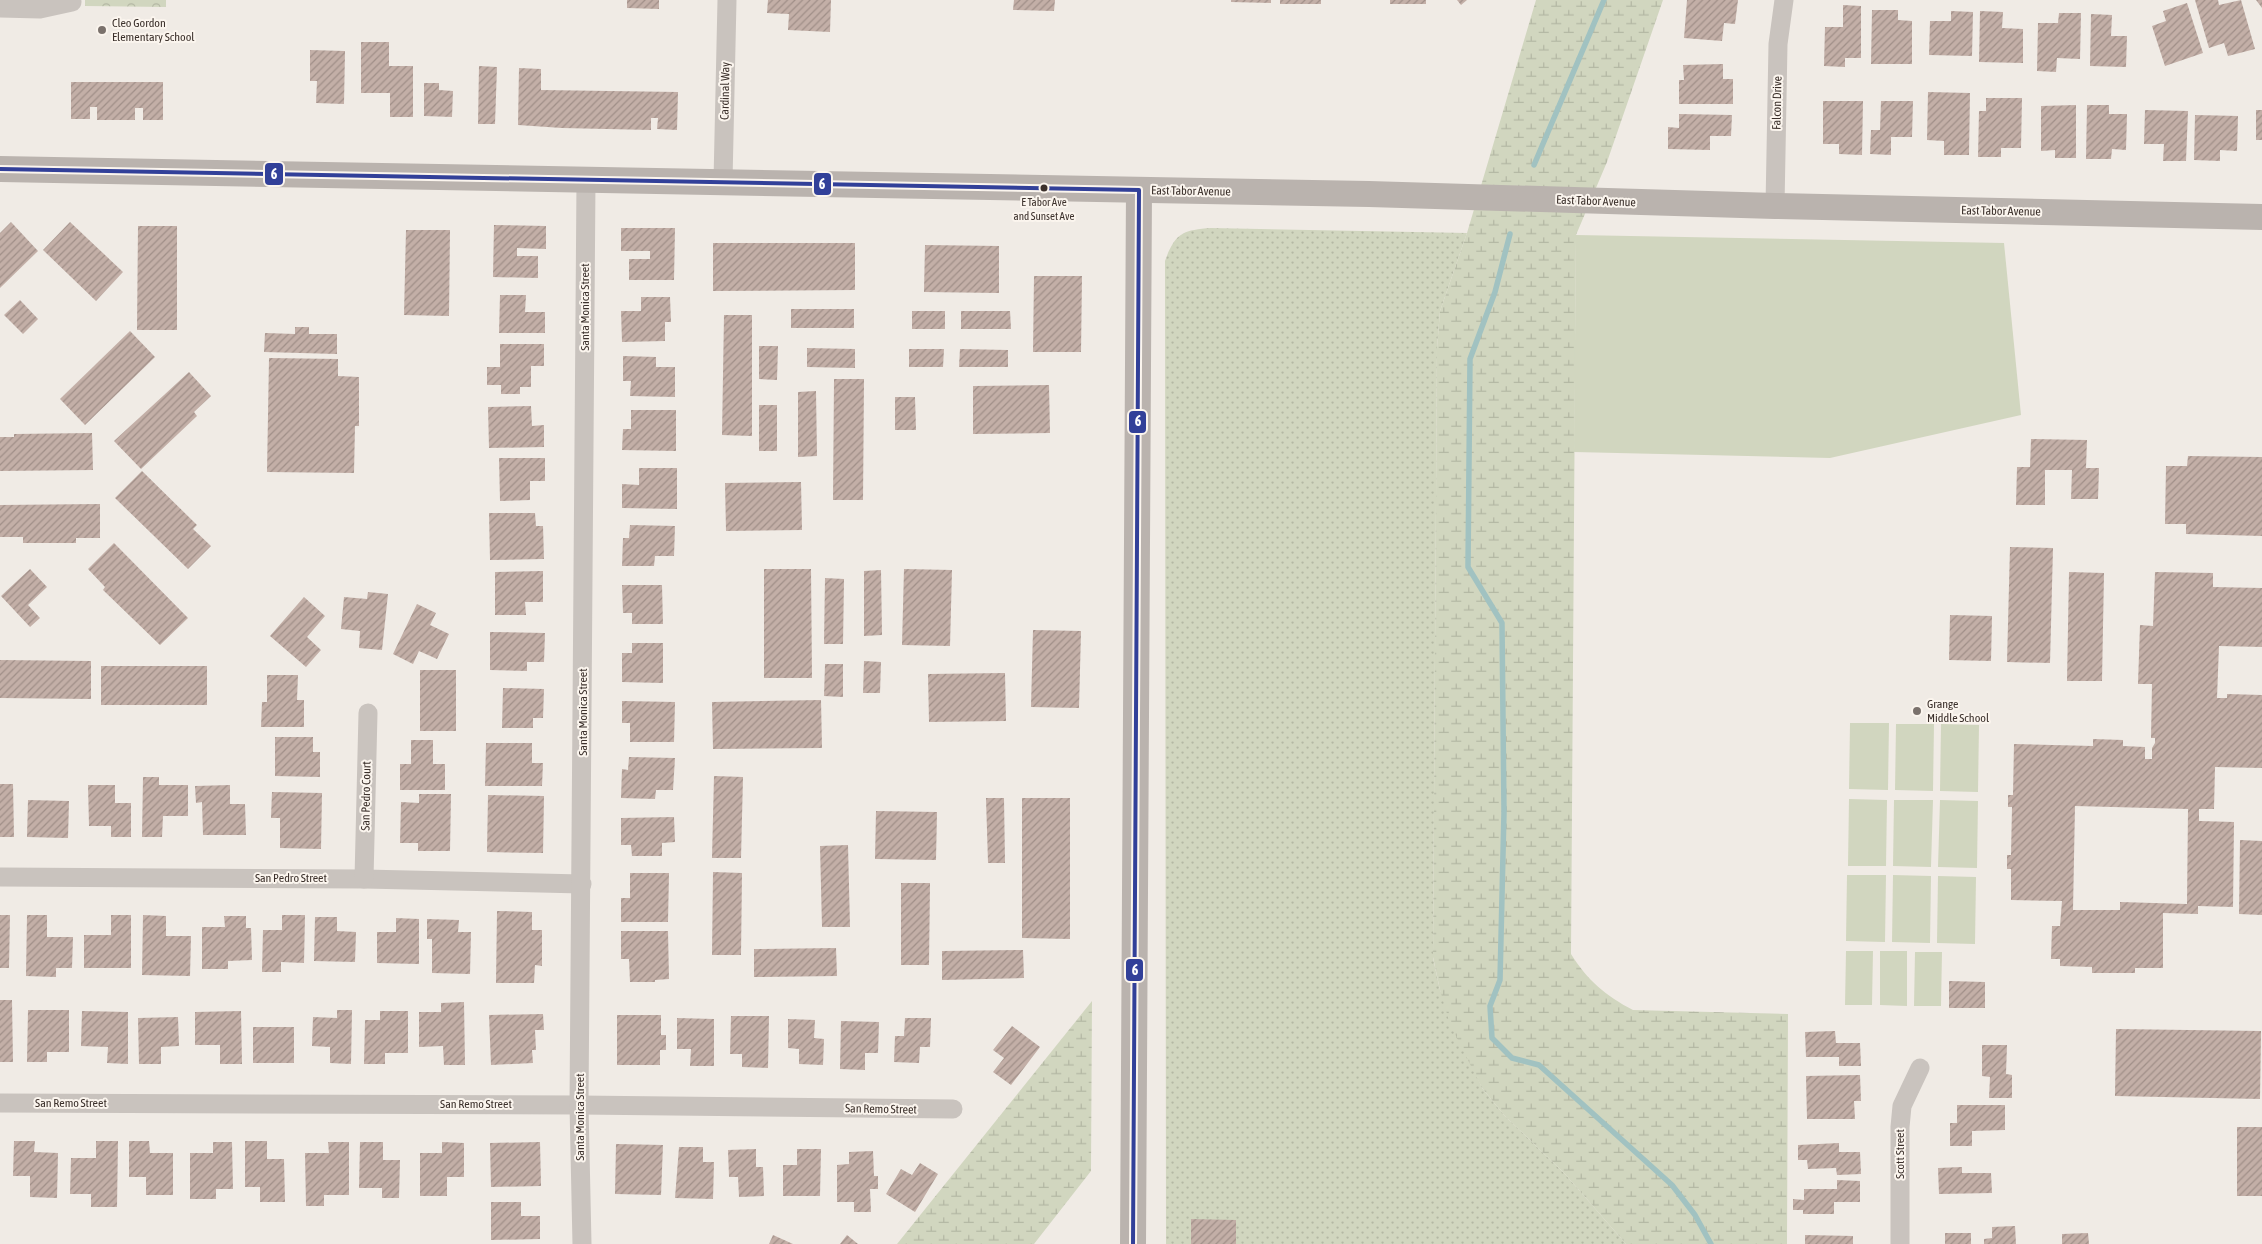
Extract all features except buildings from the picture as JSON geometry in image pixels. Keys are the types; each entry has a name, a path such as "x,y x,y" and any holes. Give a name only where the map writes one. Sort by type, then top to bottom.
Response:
{"main road":[{"name":"East Tabor Avenue","path":"0,169 1369,194 1775,206 2262,216"},
{"path":"1133,1244 1139,190"}],"street":[{"name":"Cardinal Way","path":"723,181 726,0"},
{"name":"Falcon Drive","path":"1775,206 1778,44 1784,0"},
{"path":"0,8 40,9 72,2"},
{"name":"Santa Monica Street","path":"582,1244 579,1105 586,180"},
{"name":"San Pedro Court","path":"364,879 368,713"},
{"name":"San Pedro Street","path":"0,877 364,879 582,884"},
{"name":"Scott Street","path":"1900,1244 1900,1127 1902,1106 1920,1068"},
{"name":"San Remo Street","path":"0,1103 579,1105 953,1109"}],"green space":[{"path":"85,0 166,0 166,7 85,6"},
{"path":"1536,0 1663,0 1607,162 1576,235 1571,954 1584,972 1598,986 1614,999 1633,1010 1788,1014 1787,1244 1626,1244 1565,1174 1504,1115 1482,1088 1450,1024 1433,957 1437,348 1440,311 1467,233"},
{"path":"1211,228 1467,233 1440,311 1437,348 1433,958 1440,990 1482,1088 1504,1115 1565,1174 1626,1244 1166,1244 1165,261 1172,244 1181,235 1193,230"},
{"path":"1576,235 2004,243 2021,415 1830,458 1574,452"},
{"path":"1850,723 1889,723 1888,790 1849,789"},
{"path":"1896,724 1934,724 1933,791 1895,790"},
{"path":"1941,724 1979,725 1978,792 1940,791"},
{"path":"1849,799 1887,800 1886,866 1848,866"},
{"path":"1894,800 1933,800 1931,867 1893,866"},
{"path":"1940,800 1978,801 1977,868 1938,867"},
{"path":"1847,875 1886,875 1885,942 1846,941"},
{"path":"1893,875 1931,876 1930,943 1892,942"},
{"path":"1938,876 1976,877 1975,944 1937,943"},
{"path":"1846,951 1873,951 1872,1005 1845,1005"},
{"path":"1880,951 1907,951 1907,1006 1880,1005"},
{"path":"1915,952 1942,952 1941,1006 1914,1006"},
{"path":"1092,1001 1091,1171 1034,1244 897,1244"}],"waterway":[{"path":"1534,165 1604,0"},
{"path":"1510,234 1495,292 1470,359 1468,567 1502,623 1504,812 1500,980 1490,1006 1492,1038 1512,1058 1539,1065 1672,1185 1695,1215 1711,1244"}],"transit line":[{"name":"6","path":"0,169 1139,190 1133,1244"}],"place":[{"name":"Cleo Gordon Elementary School","path":"102,30"},
{"name":"E Tabor Ave and Sunset Ave","path":"1044,188"},
{"name":"Grange Middle School","path":"1917,711"}]}
